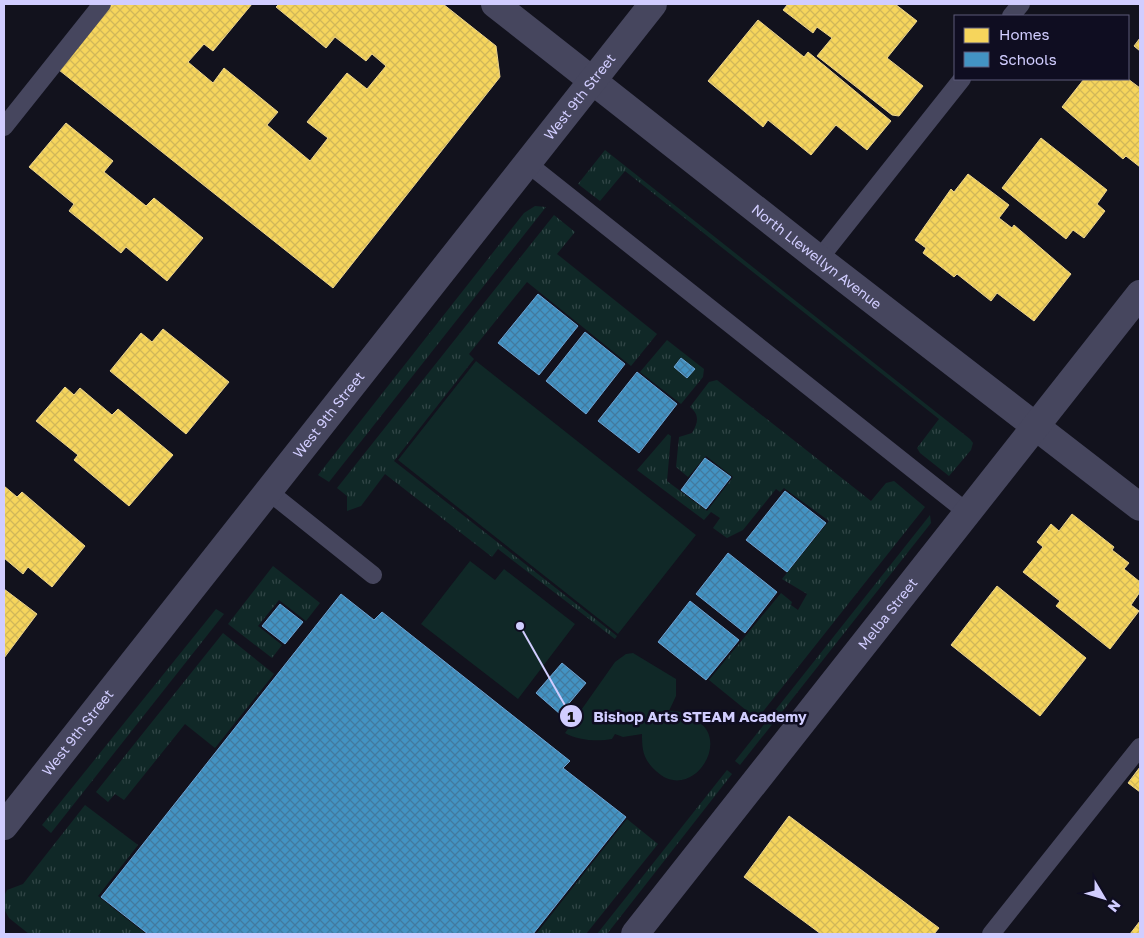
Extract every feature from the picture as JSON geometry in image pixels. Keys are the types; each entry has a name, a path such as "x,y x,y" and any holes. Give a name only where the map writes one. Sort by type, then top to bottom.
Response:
{"street":[{"name":"North Llewellyn Avenue","path":"495,4 819,259 1140,507"},
{"name":"West 9th Street","path":"4,826 653,4"},
{"name":"Melba Street","path":"635,934 1140,294"}],"lane":[{"path":"4,127 102,4"},
{"path":"1012,15 1021,4"},
{"path":"819,259 961,80"},
{"path":"527,162 968,513"},
{"path":"268,491 373,574"},
{"path":"991,934 1140,747"}],"green space":[{"path":"605,150 970,439 973,443 971,450 949,476 920,453 917,448 939,419 625,171 600,201 578,184"},
{"path":"535,206 546,207 329,482 318,475 524,213"},
{"path":"554,215 575,232 557,254 657,334 631,366 527,282 469,354 474,359 394,461 617,636 615,639 498,549 492,557 385,474 361,506 347,511 347,496 337,488"},
{"path":"667,340 704,369 703,377 681,404 640,372"},
{"path":"476,361 696,535 618,634 398,460"},
{"path":"717,380 871,501 886,483 894,481 925,507 757,719 709,680 781,593 798,610 807,594 782,579 829,521 784,488 780,492 776,489 743,530 727,538 713,528 720,518 711,512 704,520 637,470 668,434 671,436 667,481 707,511 733,477 706,456 688,477 676,467 679,437 692,433 697,422 697,416 690,407 709,382"},
{"path":"930,515 931,523 740,765 735,761"},
{"path":"470,561 495,580 504,569 575,624 518,699 421,624"},
{"path":"273,566 320,603 306,621 279,600 258,626 282,645 272,658 228,624"},
{"path":"216,609 224,614 51,833 42,825"},
{"path":"223,633 274,674 215,748 185,724 124,800 115,794 108,802 96,792"},
{"path":"633,653 676,679 676,696 669,711 677,711 687,715 707,730 710,742 709,754 703,766 694,775 682,780 669,779 656,771 644,754 642,734 623,737 615,734 612,739 594,740 581,739 565,733 615,662 626,654"},
{"path":"727,770 732,774 607,934 597,934"},
{"path":"85,805 138,845 98,896 146,934 29,934 9,918 4,909 4,896 7,890 23,884"},
{"path":"627,819 658,844 586,934 536,934"}],"building: Homes":[{"path":"111,4 252,4 213,51 204,44 188,62 213,83 224,68 278,112 267,125 310,161 328,138 307,122 347,73 367,89 386,66 372,54 366,61 335,37 326,48 276,7 279,4 443,4 496,46 500,77 333,288 59,70"},
{"path":"788,4 895,4 917,21 887,58 923,86 899,116 892,115 817,56 832,38 817,27 813,33 783,10"},
{"path":"758,20 804,57 808,52 891,121 867,150 836,125 811,155 768,120 763,127 708,81"},
{"path":"1140,38 1140,51 1134,46"},
{"path":"1083,80 1129,80 1140,88 1140,167 1126,156 1123,159 1062,107"},
{"path":"66,123 113,161 104,172 146,206 154,198 203,238 167,281 126,247 121,253 69,211 74,204 29,167"},
{"path":"1041,138 1107,190 1097,204 1105,211 1084,238 1073,230 1066,239 1002,188"},
{"path":"968,174 1009,205 999,218 1012,228 1014,225 1071,274 1034,321 997,293 991,301 957,274 954,277 923,253 926,248 915,240 951,189 954,192"},
{"path":"163,329 229,382 186,434 110,371 141,333 152,342"},
{"path":"65,387 74,395 80,388 112,415 118,409 173,455 129,506 74,460 78,455 36,421"},
{"path":"4,486 17,497 22,492 85,546 52,587 28,567 23,574 4,558"},
{"path":"1072,514 1114,547 1112,550 1129,563 1124,569 1140,582 1140,592 1131,605 1139,611 1110,649 1056,606 1060,601 1023,572 1043,547 1037,542 1051,524 1059,531"},
{"path":"997,586 1086,658 1040,716 951,645"},
{"path":"4,589 37,614 4,658"},
{"path":"1140,767 1140,792 1128,783"},
{"path":"789,816 939,928 934,934 821,934 744,877"},
{"path":"1140,921 1140,934 1130,934"}],"building: Schools":[{"path":"538,294 578,326 539,375 498,343"},
{"path":"585,332 625,364 586,414 546,381"},
{"path":"681,358 695,369 687,378 674,367"},
{"path":"637,372 677,404 639,453 598,421"},
{"path":"705,458 731,477 706,509 681,490"},
{"path":"785,491 826,523 787,572 746,540"},
{"path":"728,553 777,592 745,633 696,594"},
{"path":"341,594 374,620 382,612 570,761 563,768 626,817 533,934 148,934 101,897"},
{"path":"690,601 739,640 706,680 658,642"},
{"path":"280,604 303,622 285,644 262,626"},
{"path":"562,663 586,683 560,714 536,693"}],"place":[{"name":"Bishop Arts STEAM Academy","path":"520,626"}]}
